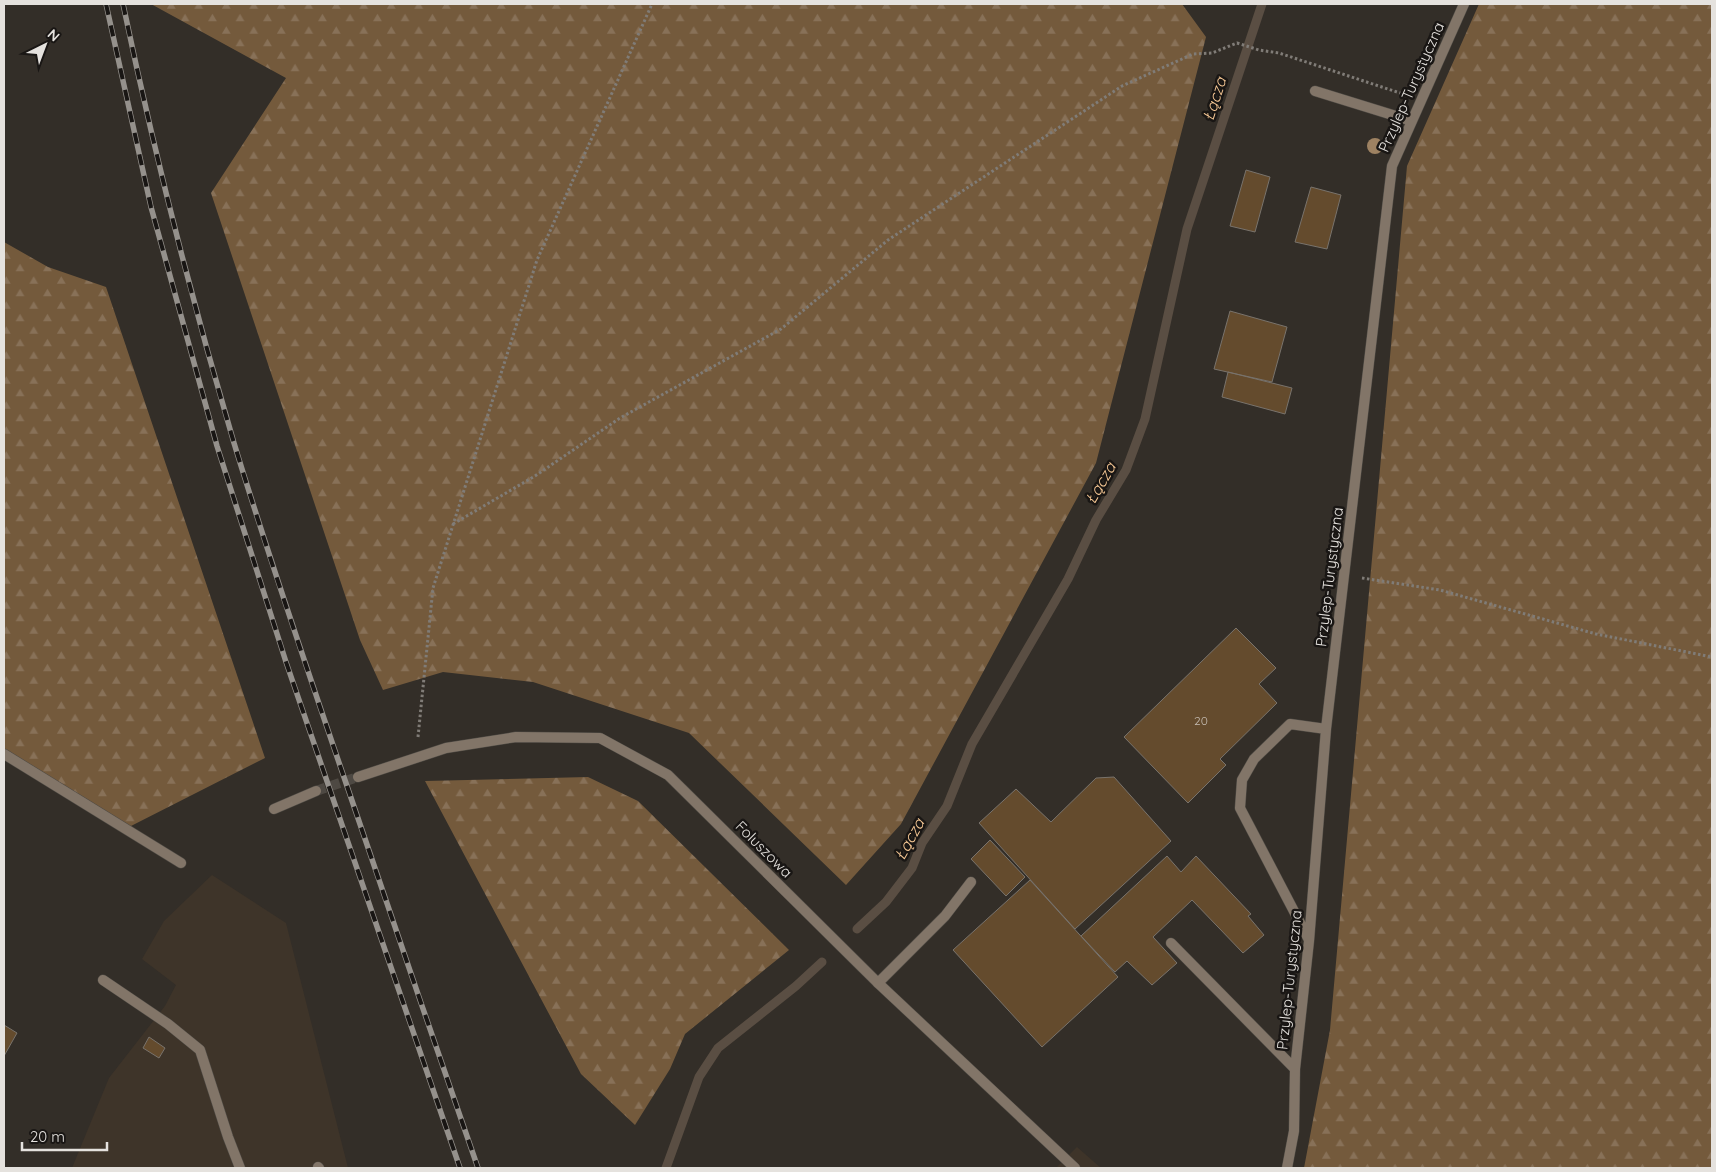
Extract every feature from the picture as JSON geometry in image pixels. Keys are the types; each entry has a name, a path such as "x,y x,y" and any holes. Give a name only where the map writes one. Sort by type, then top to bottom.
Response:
{"street":[{"name":"Przylep-Turystyczna","path":"1287,1168 1294,1131 1295,1069 1309,941 1326,729 1392,166 1464,4"},
{"path":"1316,91 1412,121"},
{"path":"1309,941 1240,808 1242,780 1254,759 1290,724 1326,729"},
{"name":"Foluszowa","path":"358,776 446,748 516,737 600,738 668,775 878,983 1075,1168"},
{"path":"4,754 181,862"},
{"path":"274,809 316,791"},
{"path":"878,983 945,916 971,882"},
{"path":"1171,943 1295,1069"},
{"path":"103,980 168,1024 200,1050 240,1168"}],"path":[{"path":"416,757 433,588 453,524 537,260 652,4"},
{"path":"453,524 535,476 620,418 781,329 888,240 1122,86 1193,54 1212,53 1237,42 1259,50 1279,53 1421,100"},
{"path":"1344,576 1440,590 1596,634 1712,657"}],"shaded area":[{"path":"212,875 286,923 348,1168 72,1168 109,1078 165,1006 176,985 142,959 164,921"},
{"path":"1077,1147 1101,1168 1056,1168"}],"green space":[{"path":"151,4 1182,4 1206,37 1096,463 901,824 846,885 689,733 533,682 443,672 383,690 360,640 211,193 286,78"},
{"path":"1479,4 1712,4 1712,1168 1304,1168 1330,1030 1407,166"},
{"path":"4,242 48,267 106,287 265,758 129,827 4,751"},
{"path":"588,777 638,801 789,950 685,1034 670,1069 635,1125 581,1074 425,781"}],"building":[{"path":"1246,170 1270,177 1255,232 1230,226"},
{"path":"1311,187 1341,195 1327,249 1295,242"},
{"path":"1230,311 1287,327 1272,382 1214,369"},
{"path":"1228,372 1292,388 1285,414 1222,397"},
{"path":"1236,628 1276,668 1259,684 1277,703 1220,759 1226,765 1188,803 1124,737"},
{"path":"1114,777 1171,841 1075,929 979,823 1016,789 1051,822 1096,778"},
{"path":"990,840 1025,877 1006,896 971,859"},
{"path":"1167,856 1181,872 1196,856 1251,914 1248,916 1264,935 1243,953 1192,900 1153,937 1177,963 1152,985 1127,961 1115,972 1081,936"},
{"path":"1030,880 1118,977 1042,1047 953,950"},
{"path":"4,1025 17,1033 4,1056"},
{"path":"149,1037 165,1048 159,1058 143,1048"}],"waterway":[{"name":"Łącza","path":"857,929 886,902 912,868 922,843 947,806 972,744 1068,579 1096,520 1126,470 1145,419 1187,229 1262,4"},
{"name":"Łącza","path":"666,1168 699,1077 718,1048 796,986 822,962"}],"tunnel":[{"path":"316,791 358,777"}],"railway":[{"path":"106,4 151,207 217,446 286,662 460,1168"},
{"path":"123,4 147,115 174,225 234,443 303,658 478,1168"}]}
